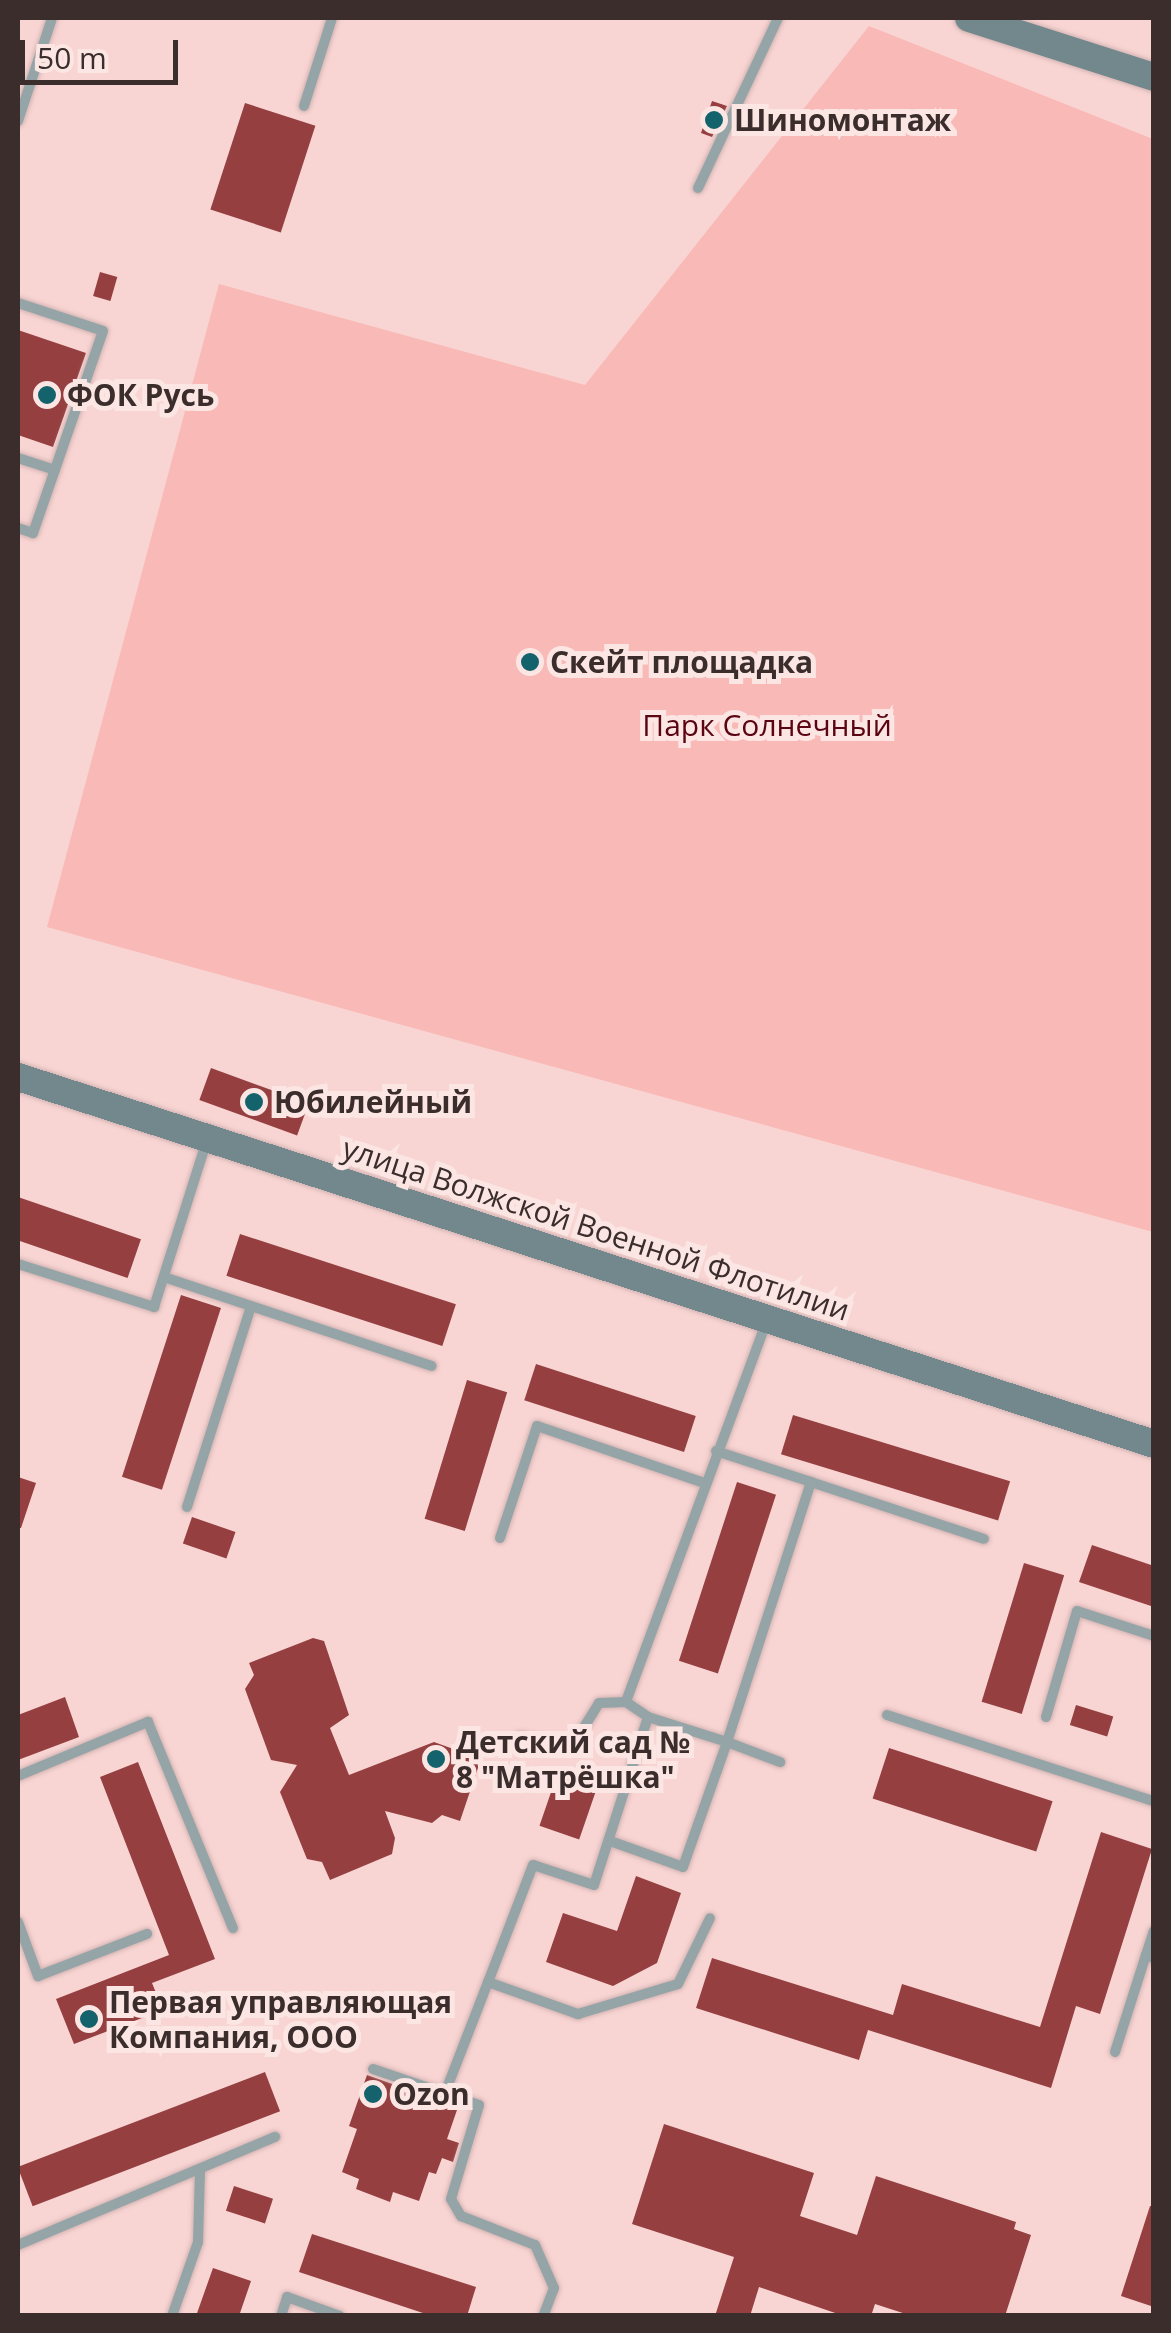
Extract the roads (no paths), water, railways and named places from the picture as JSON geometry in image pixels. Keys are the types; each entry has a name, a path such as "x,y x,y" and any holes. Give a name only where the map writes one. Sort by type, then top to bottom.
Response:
{"street":[{"path":"969,18 1154,78"},
{"name":"улица Волжской Военной Флотилии","path":"18,1078 1154,1444"}],"lane":[{"path":"18,121 52,18"},
{"path":"304,106 332,18"},
{"path":"698,188 778,18"},
{"path":"18,303 103,331 33,533 18,528"},
{"path":"18,458 54,470"},
{"path":"18,1264 154,1307 208,1138"},
{"path":"164,1278 432,1366"},
{"path":"187,1508 250,1309"},
{"path":"626,1702 767,1320"},
{"path":"500,1538 538,1426 704,1483"},
{"path":"716,1451 984,1539"},
{"path":"610,1841 682,1867 811,1482"},
{"path":"1046,1717 1077,1611 1154,1636"},
{"path":"519,1737 573,1745 599,1703 626,1702 648,1717 780,1762"},
{"path":"887,1716 1154,1801"},
{"path":"445,2093 534,1865 594,1885 648,1717"},
{"path":"18,1776 148,1722 234,1928"},
{"path":"488,1982 578,2014 678,1984 710,1918"},
{"path":"18,1922 38,1976 147,1934"},
{"path":"1115,2052 1150,1957 1154,1932"},
{"path":"374,2068 479,2105 451,2199 461,2216 535,2245 554,2288 543,2316"},
{"path":"18,2245 275,2137"},
{"path":"172,2316 198,2242 200,2170"},
{"path":"281,2316 287,2297 340,2316"}],"place":[{"name":"Шиномонтаж","path":"714,120"},
{"name":"ФОК Русь","path":"47,395"},
{"name":"Скейт площадка","path":"530,662"},
{"name":"Юбилейный","path":"254,1102"},
{"name":"Детский сад № 8 \"Матрёшка\"","path":"436,1759"},
{"name":"Первая управляющая Компания, ООО","path":"89,2019"},
{"name":"Ozon","path":"373,2094"}],"park label":[{"name":"Парк Солнечный","path":"767,725"}]}
